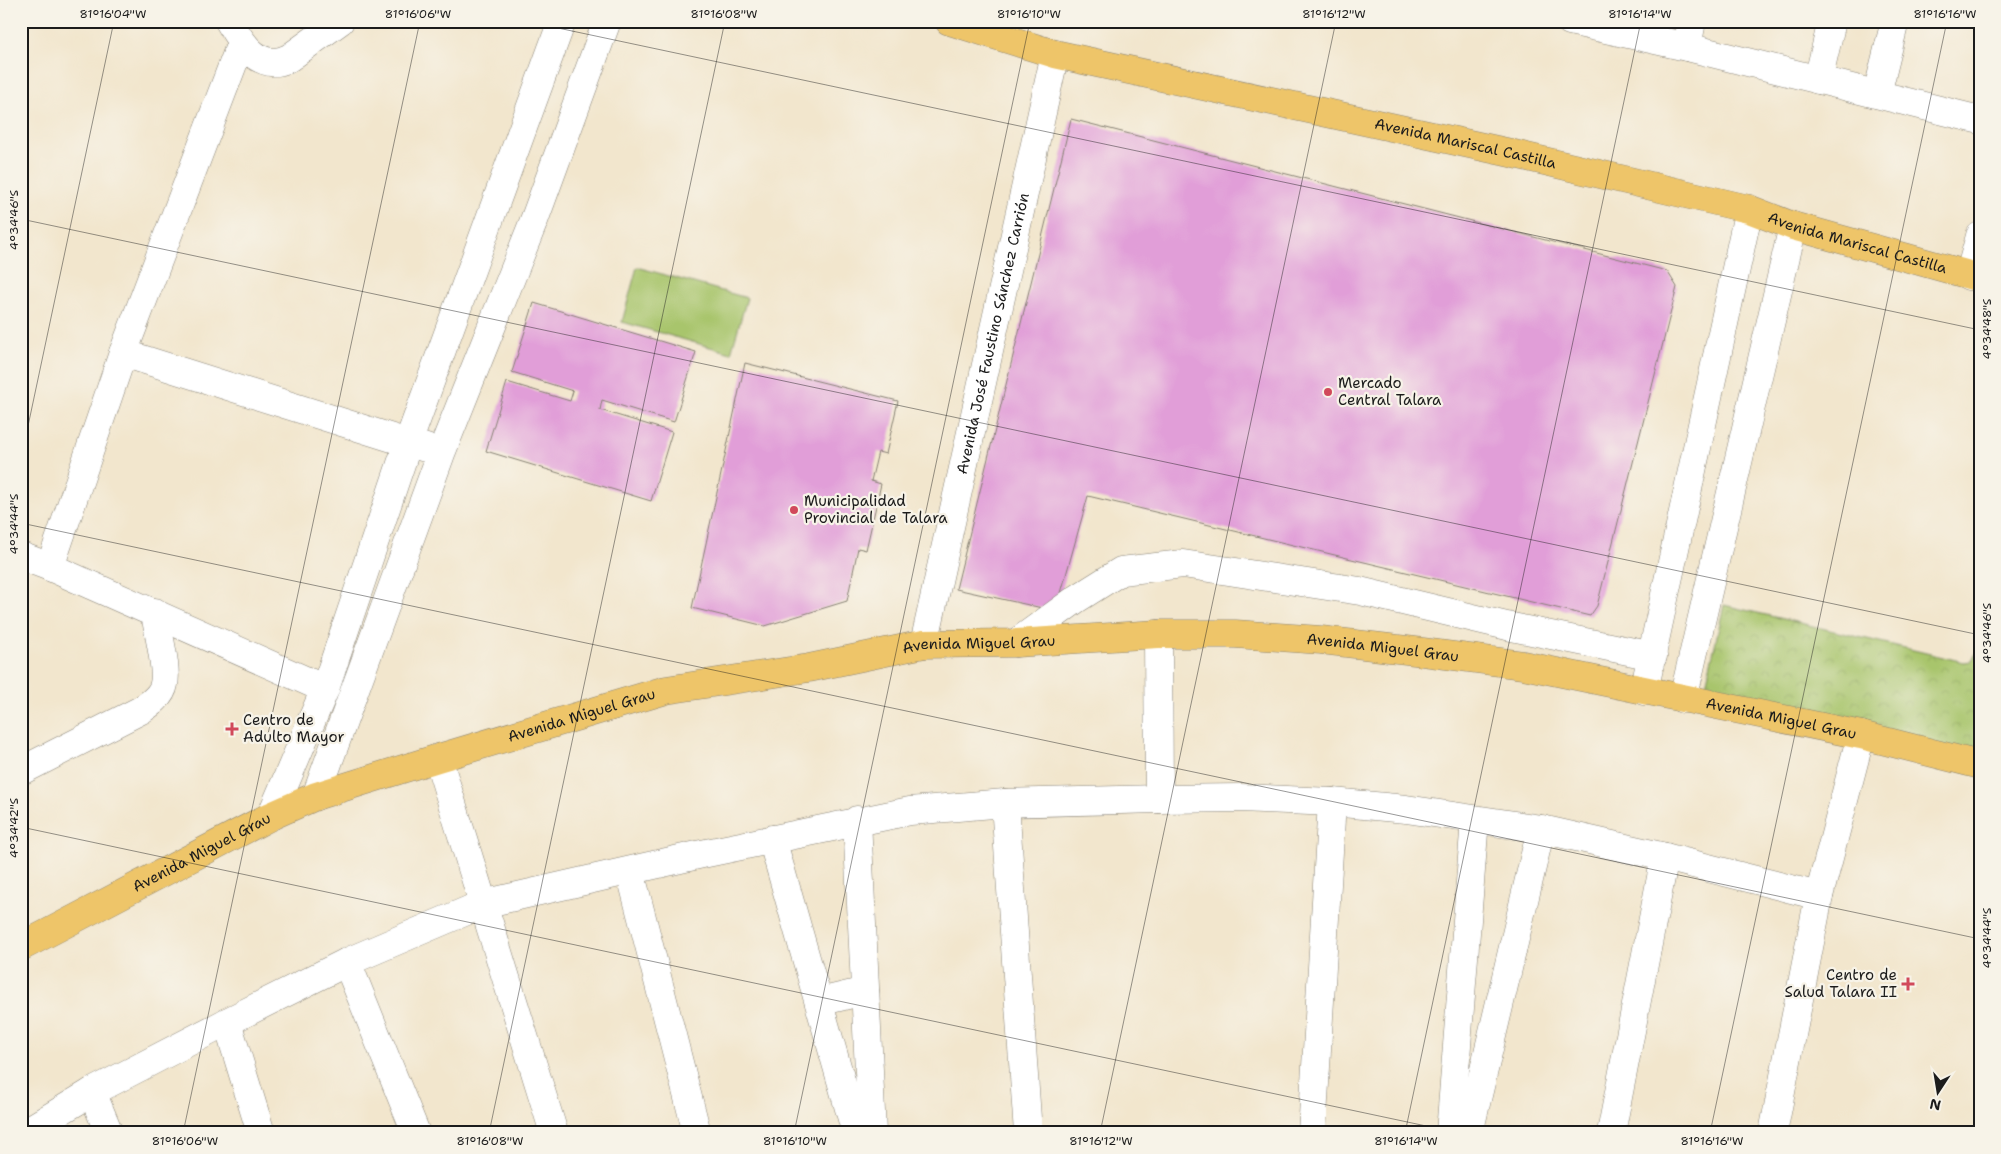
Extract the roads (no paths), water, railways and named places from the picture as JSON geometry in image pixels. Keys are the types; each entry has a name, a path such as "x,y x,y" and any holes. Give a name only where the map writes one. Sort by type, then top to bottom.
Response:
{"main road":[{"name":"Avenida Mariscal Castilla","path":"949,21 1055,54 1506,152 1749,209 1794,226 1974,277"},
{"name":"Avenida Miguel Grau","path":"21,946 271,816 316,796 666,690 809,668 924,644 1016,643 1158,634 1235,634 1321,640 1523,665 1861,735 1980,765"}],"street":[{"path":"50,567 235,32 261,60 272,63 282,62 340,21"},
{"path":"271,816 325,689 408,444 562,21"},
{"path":"316,796 442,451 535,218 607,21"},
{"path":"1570,21 1689,34 1818,80 1980,120"},
{"path":"1818,80 1832,21"},
{"path":"1876,94 1895,21"},
{"name":"Avenida José Faustino Sánchez Carrión","path":"924,644 1055,54"},
{"path":"1644,691 1749,209"},
{"path":"1683,699 1794,226"},
{"path":"1974,277 1980,236"},
{"path":"123,353 408,444 442,451"},
{"path":"21,556 155,612 325,689"},
{"path":"1016,643 1075,600 1121,571 1182,564 1360,591 1507,626 1653,656"},
{"path":"21,771 151,704 159,695 164,685 164,672 155,612"},
{"path":"1158,634 1159,799"},
{"path":"1773,1133 1819,896 1861,735"},
{"path":"438,758 554,1133"},
{"path":"24,1133 92,1092 347,962 483,904 857,820 910,811 1005,803 1159,799 1241,798 1332,802 1406,809 1541,829 1666,857 1819,896"},
{"path":"1312,1133 1332,802"},
{"path":"1005,803 1028,1133"},
{"path":"857,820 872,1133"},
{"path":"1450,1133 1475,820"},
{"path":"1469,1133 1541,829"},
{"path":"772,840 856,1133"},
{"path":"1611,1133 1666,857"},
{"path":"630,871 697,1133"},
{"path":"347,962 416,1133"},
{"path":"819,1002 865,991"},
{"path":"227,1022 261,1133"},
{"path":"92,1092 110,1133"}],"place":[{"name":"Mercado Central Talara","path":"1328,392"},
{"name":"Municipalidad Provincial de Talara","path":"794,510"},
{"name":"Centro de Adulto Mayor","path":"232,729"},
{"name":"Centro de Salud Talara II","path":"1908,984"}]}
